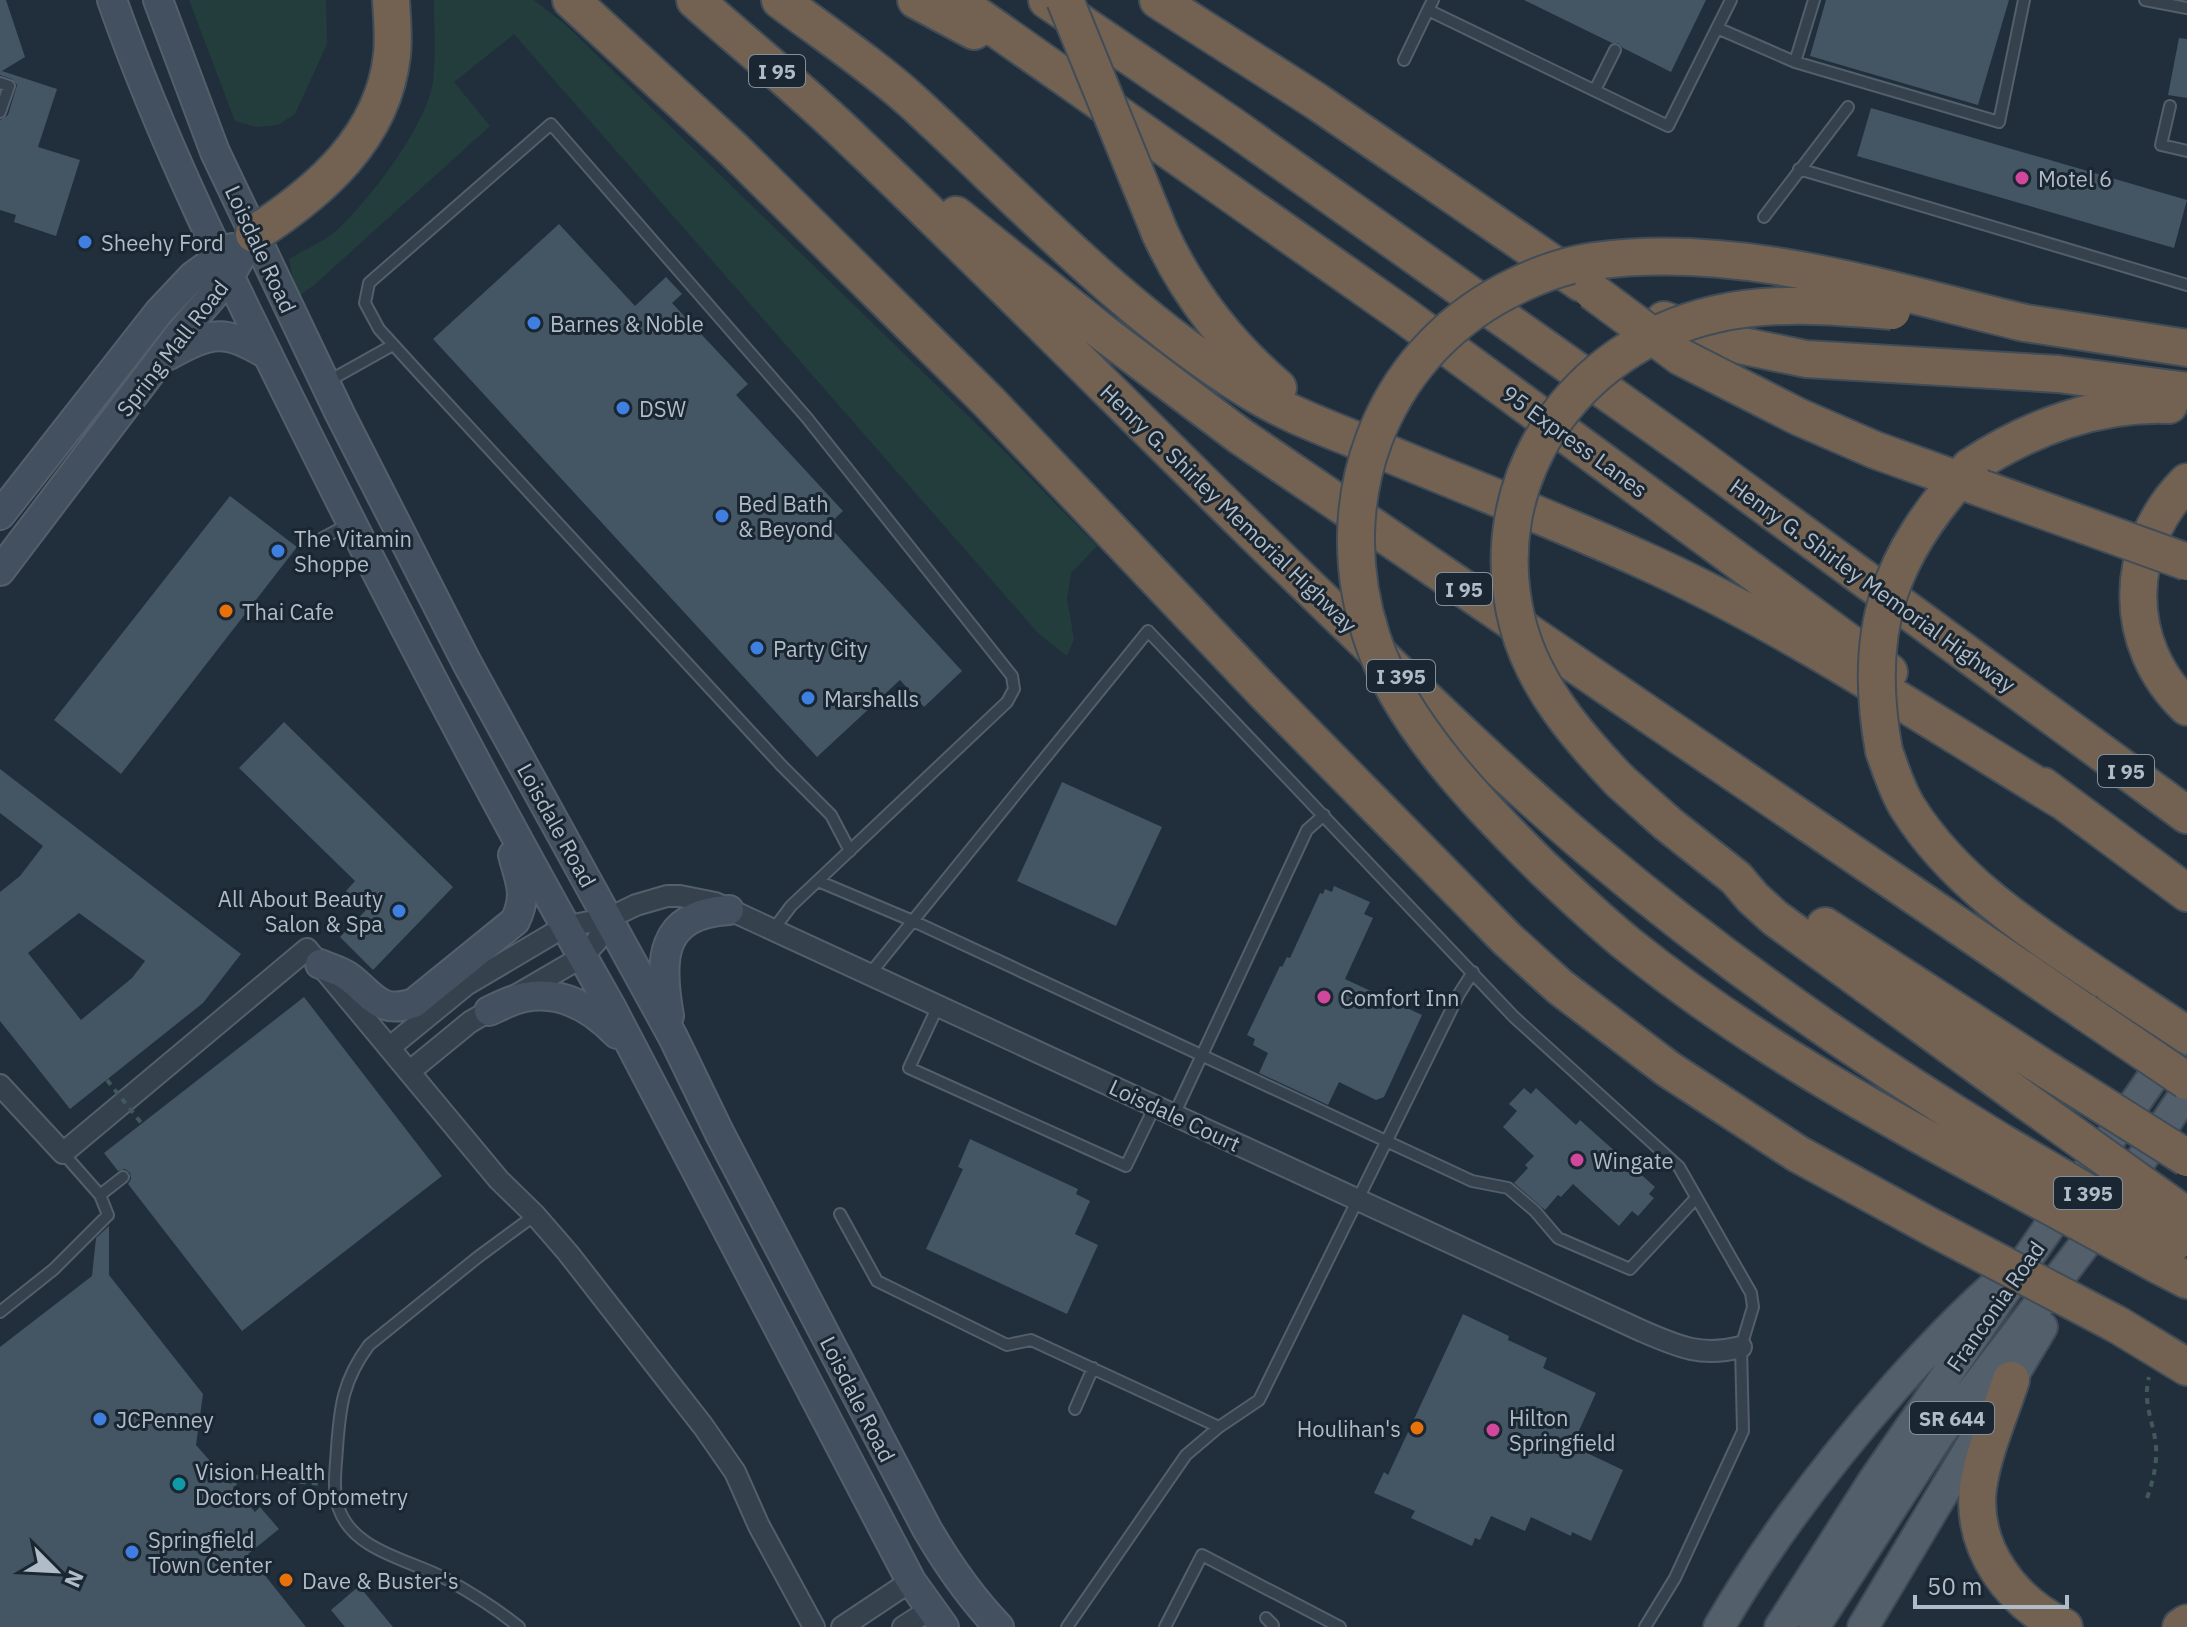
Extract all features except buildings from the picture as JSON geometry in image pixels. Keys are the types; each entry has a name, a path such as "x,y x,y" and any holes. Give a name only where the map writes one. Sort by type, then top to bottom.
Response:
{"highway":[{"path":"254,234 291,211 321,186 367,128 384,90 392,55 391,0"},
{"path":"571,0 733,149 988,401 1447,881 1528,958 1615,1031 1798,1154 2175,1358"},
{"name":"Henry G. Shirley Memorial Highway","path":"695,0 858,144 1253,535 1472,745 1676,920 1762,984 1926,1097 1990,1155 2179,1251"},
{"path":"780,0 910,100 1055,235 1172,335 1252,392 1337,432 1580,533 1702,588 2061,800"},
{"path":"916,0 1082,87"},
{"name":"95 Express Lanes","path":"955,0 1402,314 2187,893"},
{"name":"Henry G. Shirley Memorial Highway","path":"1047,0 1231,125 1690,451 2187,815"},
{"path":"1065,0 1160,233 1185,282 1229,342 1292,401 1337,432"},
{"path":"1158,0 1316,101 1592,291 1681,357 1799,417 1875,450 2187,562"},
{"name":"I 95","path":"858,144 982,234 1106,335 1240,436 2187,1081"},
{"path":"1990,1155 1856,1098 1738,1025 1632,947 1501,827 1462,783 1408,710 1372,641 1355,562 1355,522 1358,492 1380,423 1429,349 1484,303 1518,285 1580,264 1632,258 1734,261 1816,274 2025,323"},
{"path":"1592,291 1729,343 1806,359 2058,374 2187,391"},
{"path":"2179,1251 2026,1101 1775,918 1736,878 1620,781 1583,742 1541,680 1518,625 1512,593 1511,534 1528,470 1540,442 1578,389 1606,364 1635,346 1690,321 1733,310 1848,307 2025,323 2187,348"},
{"path":"2187,405 2120,407 2088,413 2029,433 1970,467 1923,523 1906,553 1892,585 1876,657 1876,697 1884,751 1907,807 1948,859 2017,921 2187,1035"},
{"path":"2187,482 2159,516 2149,538 2139,567 2137,594 2148,654 2161,678 2187,707"},
{"path":"1736,878 1759,886 1837,932 1932,997 2187,1158"},
{"path":"2011,1380 1978,1487 1980,1529 1995,1566 2010,1588 2030,1607 2064,1627"},
{"path":"2181,1627 2187,1623"}],"main road":[{"name":"Loisdale Road","path":"112,0 135,68 224,267 351,523 564,927 635,1054 911,1581 938,1618"},
{"name":"Loisdale Road","path":"158,0 215,152 325,383 467,663 673,1037 720,1134 920,1517 950,1568 999,1627"},
{"name":"Spring Mall Road","path":"0,571 162,359 224,267 254,234"},
{"name":"Spring Mall Road","path":"0,515 159,312 193,276 224,267"},
{"path":"162,359 200,338 216,335 240,341 268,355"},
{"path":"320,964 347,976 385,1007 401,1007 414,1003 515,921 523,905 523,891 486,779"},
{"path":"673,1037 663,984 666,948 674,934 685,924 713,911 729,910"},
{"path":"489,1011 525,997 564,998 598,1016 635,1054"},
{"name":"Franconia Road","path":"1780,1627 1874,1480 2187,1027"},
{"name":"Franconia Road","path":"1814,1627 1938,1436 2088,1240 2187,1091"},
{"path":"1863,1627 2011,1380 2088,1240"},
{"path":"1719,1627 1769,1546 1842,1447 1964,1313 2031,1255"}],"street":[{"name":"Loisdale Court","path":"389,1048 466,985 564,927 609,918 636,905 667,896 715,903 1679,1347 1719,1352 1741,1347"},
{"path":"409,1072 470,1022 582,957 596,942 609,918"},
{"path":"0,1085 63,1153 307,949 499,1180 535,1215 669,1382 735,1472 759,1526 814,1627"},
{"path":"842,1627 911,1581"},
{"path":"903,1627 938,1618"}],"lane":[{"path":"1404,60 1430,5 1668,126 1731,0"},
{"path":"1795,62 1814,0"},
{"path":"1717,28 1795,62 1999,122 2024,0"},
{"path":"2145,0 2187,8"},
{"path":"1595,90 1615,50"},
{"path":"0,83 9,86 0,112"},
{"path":"2170,106 2161,145 2187,151"},
{"path":"1764,217 1848,107"},
{"path":"773,930 791,906 850,851 1007,702 1014,689 1012,676 807,418 551,124 369,283 365,303 379,329 393,345 781,765 831,815 850,851"},
{"path":"1799,169 2187,285"},
{"path":"325,383 393,345"},
{"path":"321,539 351,523"},
{"path":"869,975 1148,631 1514,1017 1679,1167 1751,1293 1751,1317 1741,1347 1743,1431 1675,1578 1645,1627"},
{"path":"1174,1115 1307,830 1324,815"},
{"path":"818,881 913,921 1472,1181 1508,1188 1535,1211 1558,1238 1630,1269 1696,1198"},
{"path":"1067,1627 1186,1455 1219,1427 1256,1404 1262,1395 1459,994 1473,972"},
{"path":"938,1006 909,1068 1126,1166 1155,1106"},
{"path":"0,1312 54,1269 108,1215 100,1195 63,1153"},
{"path":"100,1195 123,1177"},
{"path":"840,1214 877,1281 1007,1345 1031,1340 1219,1427"},
{"path":"519,1627 494,1607 445,1578 358,1538 338,1507 336,1485 340,1407 346,1383 362,1354 369,1345 478,1257 535,1215"},
{"path":"1075,1409 1093,1368"},
{"path":"1165,1627 1202,1555 1340,1627"}],"path":[{"path":"107,1080 142,1124"},
{"path":"2147,1498 2156,1462 2146,1389 2151,1370 2175,1358"},
{"path":"231,1486 247,1476 336,1485"}],"green space":[{"path":"189,0 326,0 327,44 295,114 278,125 256,127 235,121"},
{"path":"434,0 534,0 567,26 1002,449 1097,546 1071,573 1067,599 1074,639 1067,656 1039,634 514,34 454,82 490,126 297,297 289,259 331,235 349,218 395,161 429,99 435,51"}],"place":[{"name":"Motel 6","path":"2022,178"},
{"name":"Sheehy Ford","path":"85,242"},
{"name":"Barnes & Noble","path":"534,323"},
{"name":"DSW","path":"623,408"},
{"name":"Bed Bath & Beyond","path":"722,516"},
{"name":"The Vitamin Shoppe","path":"278,551"},
{"name":"Thai Cafe","path":"226,611"},
{"name":"Party City","path":"757,648"},
{"name":"Marshalls","path":"808,698"},
{"name":"All About Beauty Salon & Spa","path":"399,911"},
{"name":"Comfort Inn","path":"1324,997"},
{"name":"Wingate","path":"1577,1160"},
{"name":"JCPenney","path":"100,1419"},
{"name":"Houlihan's","path":"1417,1428"},
{"name":"Hilton Springfield","path":"1493,1430"},
{"name":"Vision Health Doctors of Optometry","path":"179,1484"},
{"name":"Springfield Town Center","path":"132,1552"},
{"name":"Dave & Buster's","path":"286,1580"}]}
